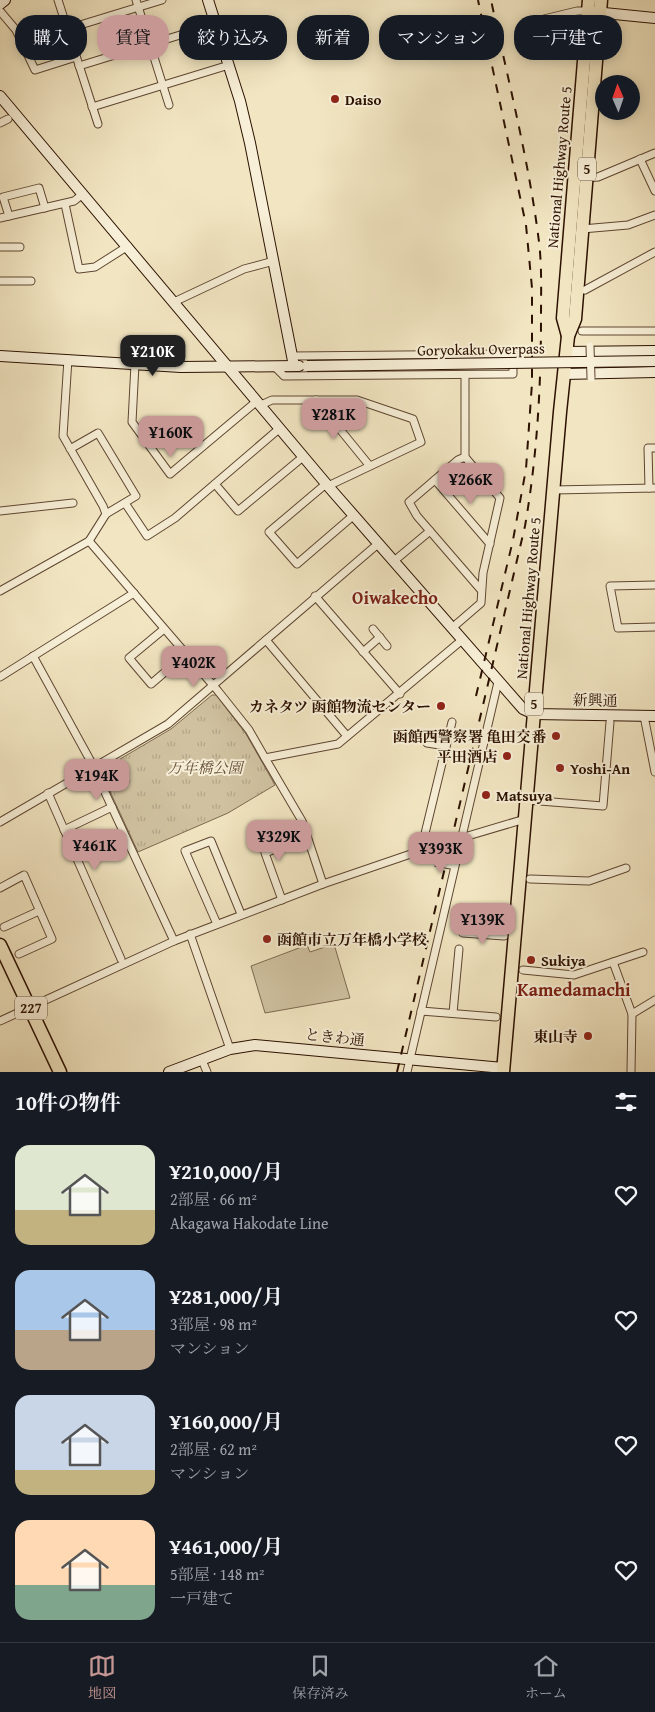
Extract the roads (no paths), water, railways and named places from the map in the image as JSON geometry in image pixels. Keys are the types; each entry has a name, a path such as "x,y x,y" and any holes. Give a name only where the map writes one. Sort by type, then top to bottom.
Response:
{"highway":[{"name":"National Highway Route 5","path":"503,1070 553,490 566,352 568,336 574,318 582,229 594,6"},
{"name":"National Highway Route 5","path":"568,336 563,318 584,60"},
{"name":"227","path":"0,945 60,1072"}],"street":[{"path":"0,4 6,0"},
{"path":"58,0 63,15"},
{"path":"87,22 137,4 162,0"},
{"path":"208,0 213,15"},
{"path":"560,15 594,6 655,18"},
{"path":"0,11 15,29"},
{"path":"30,60 35,70 67,60"},
{"path":"77,60 98,124"},
{"path":"79,66 98,60"},
{"path":"155,60 169,105"},
{"path":"227,60 250,143 293,361 513,354 513,374 284,376 274,366"},
{"path":"92,107 229,65"},
{"path":"0,96 227,366 498,682 523,709 534,714"},
{"path":"0,123 8,119"},
{"path":"586,178 598,177 655,153"},
{"path":"640,159 655,190"},
{"path":"9,216 3,197 39,188 45,208"},
{"path":"0,218 65,204 74,201 83,194"},
{"path":"65,204 79,269 96,267 128,246"},
{"path":"582,229 628,225 655,215"},
{"path":"0,247 20,247"},
{"path":"585,290 655,252"},
{"path":"174,302 244,269 274,261"},
{"path":"0,281 31,281"},
{"path":"582,332 655,331"},
{"path":"590,346 591,378"},
{"path":"566,352 655,351"},
{"name":"Goryokaku Overpass","path":"0,356 181,367 274,366 293,361 307,366 655,361"},
{"path":"68,359 63,436 106,514"},
{"path":"135,364 132,422 170,474 259,403 272,400 358,400 413,419 421,442 328,484 269,532 297,564 354,515"},
{"path":"564,374 655,372"},
{"path":"452,628 481,603 481,590 500,498 465,457 465,375"},
{"path":"316,400 369,465"},
{"path":"125,503 147,536 175,518 280,428"},
{"path":"0,591 89,541 106,514 136,496 98,433 70,449"},
{"path":"553,490 652,488 648,448 655,448"},
{"path":"215,484 238,511 304,456"},
{"path":"465,457 458,460 409,502 430,531 481,590"},
{"path":"435,480 490,544"},
{"path":"0,511 73,503"},
{"path":"394,561 430,531"},
{"path":"89,541 249,730 302,821 323,884"},
{"path":"0,822 168,724 379,543"},
{"path":"655,585 610,586 618,628 655,627"},
{"path":"0,676 134,593"},
{"path":"315,596 400,694"},
{"path":"164,629 129,658 151,684 186,654"},
{"path":"373,629 387,646"},
{"path":"363,652 380,637"},
{"path":"266,640 347,736"},
{"path":"265,758 338,744 400,694 462,640"},
{"path":"33,656 94,767 174,941"},
{"path":"407,1072 498,682"},
{"name":"新興通","path":"534,714 650,716"},
{"path":"650,716 655,772"},
{"path":"421,850 452,722"},
{"path":"527,800 603,806 610,722"},
{"path":"427,743 446,746"},
{"path":"48,793 121,959"},
{"path":"64,830 112,808"},
{"path":"461,838 525,819"},
{"path":"282,900 264,853 307,837"},
{"path":"217,924 185,851 194,847 211,841 241,914"},
{"path":"0,1021 190,934 323,884 437,845"},
{"path":"435,862 451,865"},
{"path":"530,879 589,881 626,868"},
{"path":"0,888 24,875 36,898 35,902 52,939 19,954"},
{"path":"4,927 39,911"},
{"path":"464,933 504,936"},
{"path":"190,934 230,1049"},
{"path":"453,1013 459,949"},
{"path":"523,970 574,975 643,952"},
{"path":"614,962 632,1014 631,1072"},
{"path":"632,1014 655,1000"},
{"path":"421,1011 496,1016"},
{"name":"ときわ通","path":"169,1072 230,1049 263,1045 503,1070"}],"railway":[{"path":"476,696 513,540 526,469 532,383 532,288 526,225 478,0"},
{"path":"397,1072 525,526 535,448 541,344 540,251 524,151 491,0"}],"place":[{"name":"Daiso","path":"335,99"},
{"name":"カネタツ 函館物流センター","path":"441,706"},
{"name":"函館西警察署 亀田交番","path":"556,736"},
{"name":"平田酒店","path":"507,756"},
{"name":"Yoshi-An","path":"560,768"},
{"name":"Matsuya","path":"486,795"},
{"name":"函館市立万年橋小学校","path":"267,939"},
{"name":"Sukiya","path":"531,960"},
{"name":"東山寺","path":"588,1036"}],"district":[{"name":"Oiwakecho","path":"395,597"},
{"name":"Kamedamachi","path":"574,989"}],"park label":[{"name":"万年橋公園","path":"205,767"}]}
